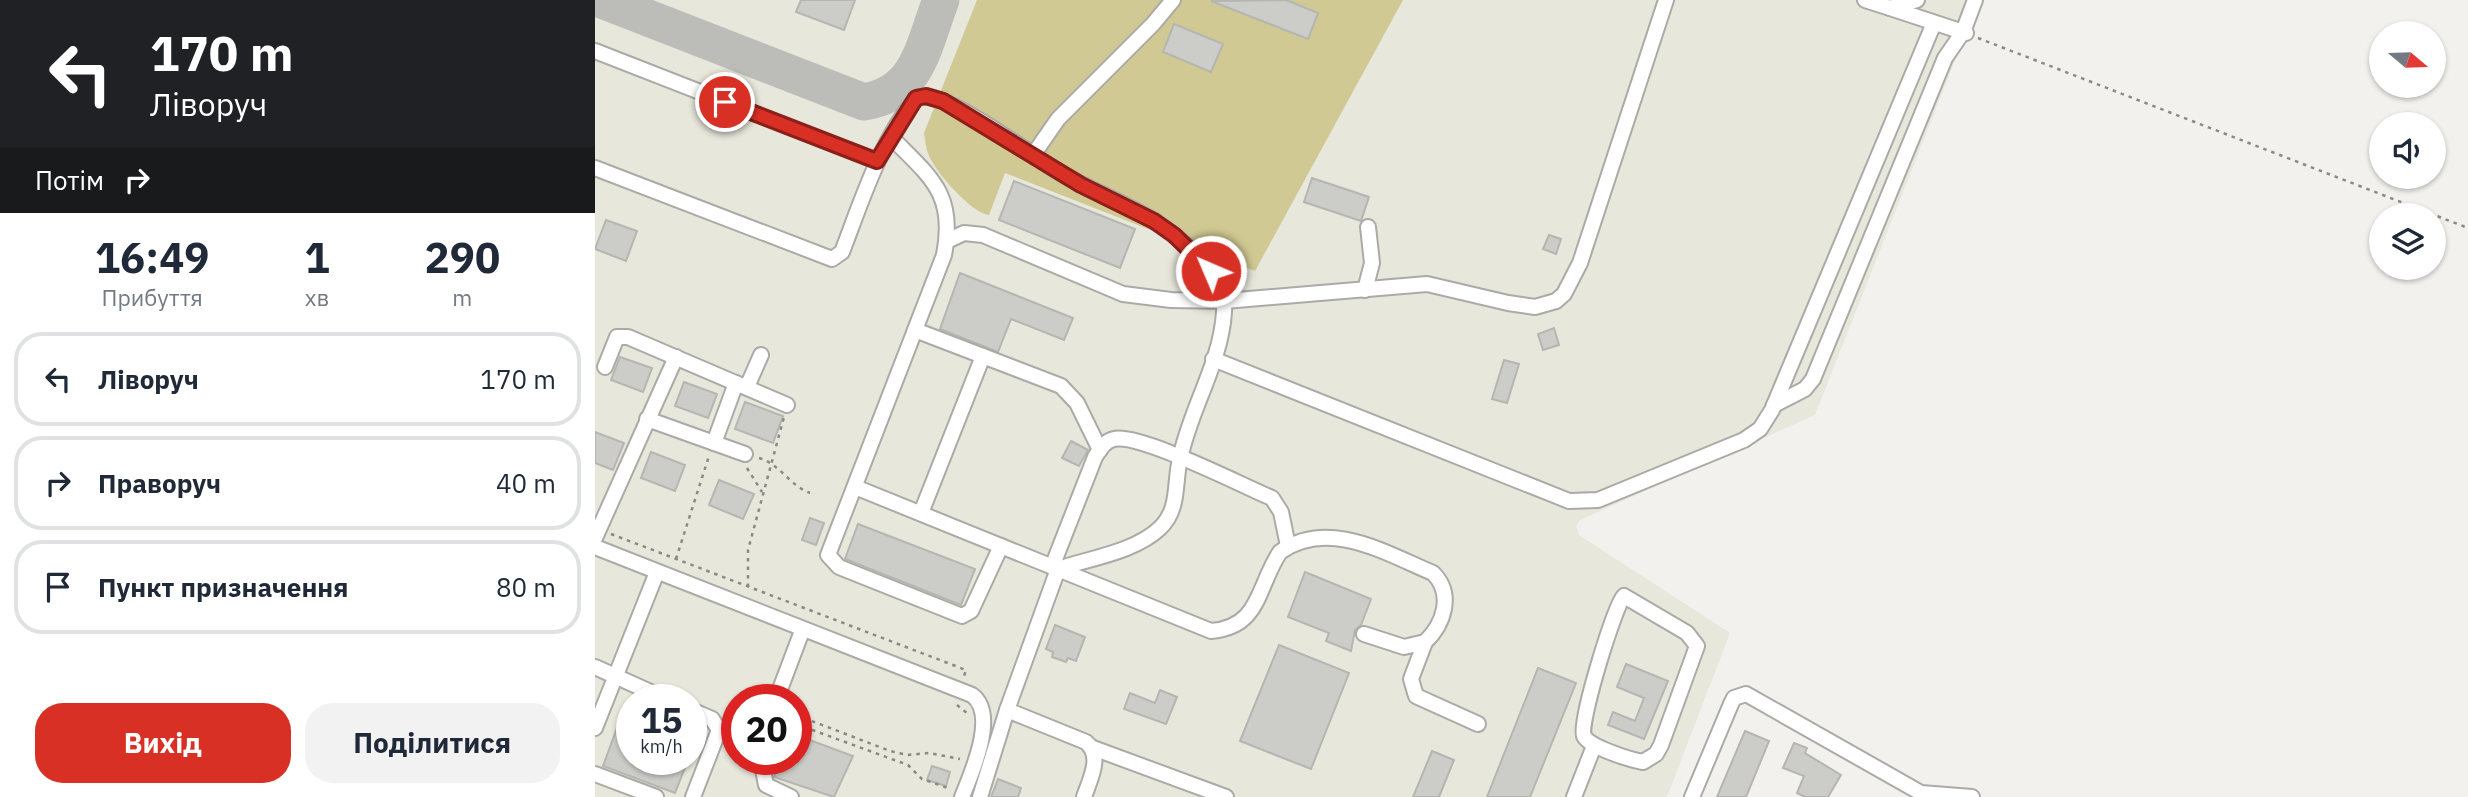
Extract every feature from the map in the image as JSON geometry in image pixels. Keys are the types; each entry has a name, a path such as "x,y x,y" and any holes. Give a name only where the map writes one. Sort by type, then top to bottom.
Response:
{"lane":[{"path":"1033,155 1058,119 1153,24 1173,0"},
{"path":"947,241 964,233 983,235 1123,294 1225,301 1410,284 1443,285 1508,303 1535,307 1556,301 1564,294 1580,262 1666,0"},
{"path":"1865,0 1964,33"},
{"path":"1890,8 1917,0"},
{"path":"1774,405 1805,389 1813,379 1945,58 1964,33 1975,0"},
{"path":"1213,359 1552,495 1579,502 1598,500 1744,440 1760,429 1774,405 1934,23"},
{"path":"595,51 877,161"},
{"path":"595,169 832,259 842,252 877,161 916,98 926,96 974,117 1081,185 1133,209 1174,235 1211,271 1225,301 1213,359 1180,458 1174,503 1169,518 1159,529 1133,544 1055,568"},
{"path":"891,137 932,177 946,212 947,241 829,550 829,560 955,614 967,615 1001,546"},
{"path":"1365,289 1372,263 1368,227"},
{"path":"915,330 1061,386 1080,409 1100,450"},
{"path":"605,367 615,339 622,335 787,405"},
{"path":"714,443 741,385 761,355"},
{"path":"921,513 983,356"},
{"path":"597,534 675,357"},
{"path":"647,419 741,452"},
{"path":"980,797 1055,568 1100,450 1113,439 1127,438 1272,498 1281,512 1289,546"},
{"path":"855,486 1211,631 1228,630 1242,623 1252,611 1273,562 1289,546 1319,537 1350,540 1433,573 1441,580 1445,604 1437,626 1425,642 1411,679 1416,696 1478,724"},
{"path":"595,547 802,631 972,695 983,705 985,718 976,760 962,797"},
{"path":"595,728 657,572"},
{"path":"1624,596 1688,633 1696,642 1697,650 1656,754 1639,762 1594,746 1585,737 1583,720 1616,612 1624,596"},
{"path":"782,684 802,631"},
{"path":"1364,634 1404,647 1425,642"},
{"path":"595,667 632,684"},
{"path":"1692,797 1734,698 1746,694 1921,793 1972,797"},
{"path":"1007,710 1086,742 1093,748 1226,797"},
{"path":"707,717 712,719 719,730 707,761"},
{"path":"954,797 979,743"},
{"path":"1574,797 1594,746"},
{"path":"1084,797 1095,756 1093,748"},
{"path":"595,774 656,797"},
{"path":"693,797 702,775"},
{"path":"764,775 766,785 791,797"}],"path":[{"path":"1964,33 2468,228"},
{"path":"748,587 748,551 787,405"},
{"path":"676,559 714,443"},
{"path":"741,452 771,463 799,489 810,494"},
{"path":"741,452 763,494"},
{"path":"597,534 676,559 966,670 956,704 975,720"},
{"path":"812,721 907,755 929,753 960,760 964,750"},
{"path":"812,730 908,765 922,779 951,789 954,780"}],"shaded area":[{"path":"595,0 1979,0 1815,415 1580,520 1576,526 1579,535 1730,633 1667,797 595,797"},
{"path":"977,0 1403,0 1255,271 1005,173 989,215 964,200 933,163 924,133"}],"building":[{"path":"801,0 855,0 844,30 796,12"},
{"path":"1286,0 1318,13 1308,39 1211,1"},
{"path":"1174,24 1223,44 1211,72 1163,52"},
{"path":"1312,178 1369,197 1361,221 1304,202"},
{"path":"1014,181 1135,229 1120,268 999,220"},
{"path":"606,220 637,231 626,261 595,249"},
{"path":"1549,235 1561,239 1556,254 1543,249"},
{"path":"960,273 1073,318 1064,340 1011,319 998,352 940,329"},
{"path":"1554,328 1559,345 1543,350 1538,334"},
{"path":"620,357 652,368 643,392 611,380"},
{"path":"1504,360 1519,364 1507,403 1492,399"},
{"path":"684,382 717,394 708,418 675,406"},
{"path":"745,402 783,416 773,443 735,429"},
{"path":"595,432 624,443 613,470 595,463"},
{"path":"1071,441 1088,450 1079,466 1062,458"},
{"path":"651,452 685,465 675,491 641,478"},
{"path":"719,480 754,494 743,519 709,505"},
{"path":"810,518 824,523 816,545 802,540"},
{"path":"858,524 975,569 961,605 845,559"},
{"path":"1305,572 1371,599 1361,625 1355,630 1351,651 1326,641 1329,633 1288,617"},
{"path":"1055,625 1085,637 1076,661 1068,658 1066,662 1052,657 1053,652 1046,649"},
{"path":"1279,645 1349,673 1311,769 1240,741"},
{"path":"1626,664 1668,681 1644,739 1608,725 1613,712 1635,721 1644,698 1617,687"},
{"path":"1538,668 1576,683 1530,797 1487,797"},
{"path":"1160,690 1177,697 1166,724 1124,709 1130,693 1155,703"},
{"path":"616,731 616,771 603,766"},
{"path":"1745,731 1769,741 1746,797 1717,797"},
{"path":"812,741 853,756 834,797 774,777 812,775"},
{"path":"1794,743 1807,748 1805,753 1841,775 1828,797 1805,797 1797,793 1804,776 1783,768"},
{"path":"1432,751 1454,760 1439,797 1413,797"},
{"path":"932,766 950,772 946,786 927,780"},
{"path":"627,775 682,775 675,793"},
{"path":"998,779 1021,788 1018,797 991,797"}],"taxiway":[{"path":"602,0 864,102 897,89 908,78 923,50 941,0"}],"route":[{"path":"725,102 877,161 916,98 920,95 943,101 974,117 1081,185 1154,221 1174,235 1211,271"}]}
